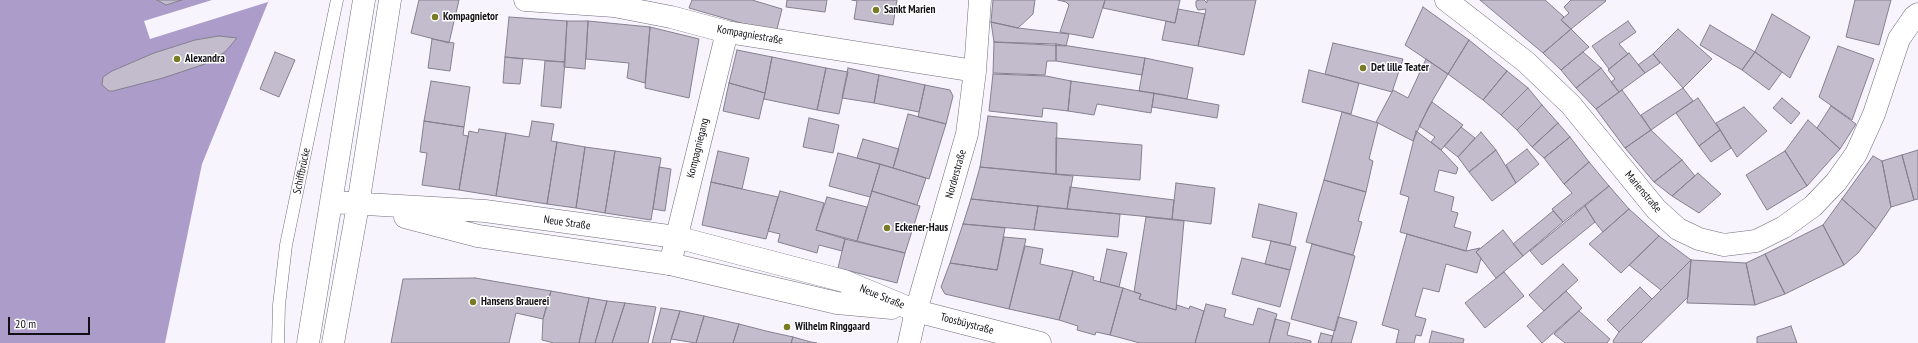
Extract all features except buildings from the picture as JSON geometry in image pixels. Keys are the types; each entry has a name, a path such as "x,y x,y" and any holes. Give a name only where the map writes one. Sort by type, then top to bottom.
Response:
{"main road":[{"path":"308,343 364,0"},
{"path":"333,343 358,205 390,0"},
{"name":"Kompagniestraße","path":"525,0 614,6 671,17 727,32 975,71"},
{"name":"Norderstraße","path":"909,343 916,311 967,134 975,71 980,0"},
{"name":"Marienstraße","path":"1446,0 1526,62 1571,105 1656,209 1678,229 1699,239 1724,245 1756,240 1784,227 1813,206 1836,182 1856,154 1874,114 1899,39 1914,17 1918,14"},
{"name":"Kompagniegang","path":"670,264 727,32"},
{"name":"Neue Straße","path":"332,202 358,205 486,211 676,238 844,281 916,311"},
{"name":"Neue Straße","path":"358,205 478,236 670,264 837,303 916,311"},
{"name":"Toosbüystraße","path":"916,311 1040,343"}],"lane":[{"name":"Schiffbrücke","path":"278,343 279,305 286,245 337,0"}],"shaded area":[{"path":"0,0 269,0 202,164 165,343 0,343"}],"pier":[{"path":"212,0 269,0 268,2 150,39 144,21"}],"place":[{"name":"Sankt Marien","path":"876,10"},
{"name":"Kompagnietor","path":"435,17"},
{"name":"Alexandra","path":"177,59"},
{"name":"Det lille Teater","path":"1363,68"},
{"name":"Eckener-Haus","path":"887,228"},
{"name":"Hansens Brauerei","path":"473,302"},
{"name":"Wilhelm Ringgaard","path":"787,327"}]}
